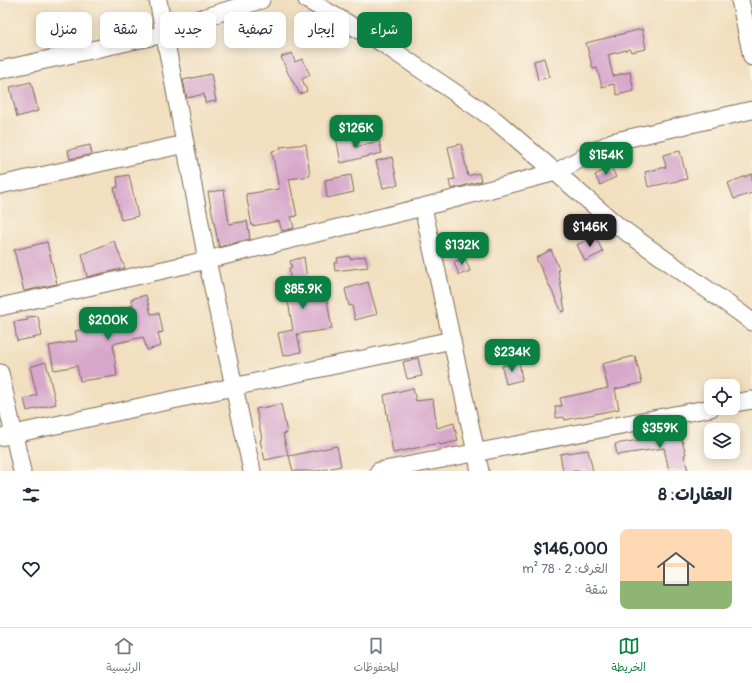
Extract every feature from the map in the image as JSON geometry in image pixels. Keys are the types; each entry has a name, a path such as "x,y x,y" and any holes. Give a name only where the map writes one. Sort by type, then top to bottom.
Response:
{"street":[{"path":"158,0 160,12"},
{"path":"216,15 261,0"},
{"path":"307,0 382,43 495,120 618,226 752,322"},
{"path":"740,0 752,57"},
{"path":"0,70 160,33"},
{"path":"167,48 207,260 252,471"},
{"path":"0,307 207,260 423,207 556,172 612,142 752,110"},
{"path":"0,185 185,144"},
{"path":"423,207 480,471"},
{"path":"7,435 452,340"},
{"path":"0,373 7,435 22,471"},
{"path":"740,402 752,400"},
{"path":"379,471 704,409"}],"building":[{"path":"642,29 646,49 631,52 630,49 608,55 613,76 630,72 634,91 617,95 614,84 602,87 597,68 593,69 586,43"},
{"path":"292,53 295,62 302,59 310,75 302,79 307,91 300,94 281,57"},
{"path":"544,58 549,77 538,80 534,61"},
{"path":"211,74 216,101 205,103 204,94 187,98 183,80"},
{"path":"31,82 38,111 17,117 10,87"},
{"path":"352,133 355,147 379,141 382,153 341,163 336,137"},
{"path":"306,144 310,176 289,179 297,216 291,217 294,228 282,231 279,221 252,226 246,194 279,189 272,151 281,149 280,147"},
{"path":"461,144 468,176 479,173 481,181 451,189 449,180 455,179 448,147"},
{"path":"90,145 92,154 70,159 68,150"},
{"path":"680,151 687,179 648,187 645,172 666,167 663,155"},
{"path":"392,157 398,185 383,188 376,161"},
{"path":"611,167 616,177 600,185 595,175"},
{"path":"752,174 752,193 734,199 728,183"},
{"path":"129,175 138,216 121,220 114,188 118,187 117,177"},
{"path":"351,175 354,192 327,198 325,180"},
{"path":"224,190 229,224 247,221 250,239 219,247 208,192"},
{"path":"595,236 603,252 585,261 577,245"},
{"path":"114,241 125,268 87,277 82,254"},
{"path":"47,242 57,284 24,291 14,250"},
{"path":"551,250 559,269 565,311 562,312 536,258"},
{"path":"349,256 350,259 365,256 368,267 335,271 334,263 338,262 337,258"},
{"path":"304,257 308,287 312,300 326,295 332,329 297,334 301,352 283,356 278,333 293,330 288,301 293,299 289,268 292,267 290,261"},
{"path":"465,258 470,271 459,275 454,262"},
{"path":"368,282 377,314 355,320 352,305 349,306 345,289"},
{"path":"146,295 151,314 159,313 163,332 158,333 161,346 147,350 143,337 113,344 117,376 80,381 77,366 54,370 49,346 77,341 75,331 105,325 102,313 133,305 131,299"},
{"path":"38,316 42,336 17,341 14,322 28,320 27,317"},
{"path":"635,356 642,383 615,389 619,409 565,420 564,417 556,418 555,406 562,406 560,398 608,388 602,364"},
{"path":"418,358 422,376 407,379 403,362"},
{"path":"46,362 56,404 27,411 24,399 37,395 30,367"},
{"path":"519,362 522,380 506,384 502,366"},
{"path":"413,388 416,401 433,399 437,428 454,423 458,441 440,445 439,443 393,453 384,395"},
{"path":"281,404 287,433 283,434 288,455 265,460 260,440 262,439 256,409"},
{"path":"679,431 686,454 684,455 688,471 669,471 664,448 617,455 615,444 663,436"},
{"path":"337,446 341,466 317,471 293,471 289,456"},
{"path":"588,450 593,471 563,471 560,454"}]}
